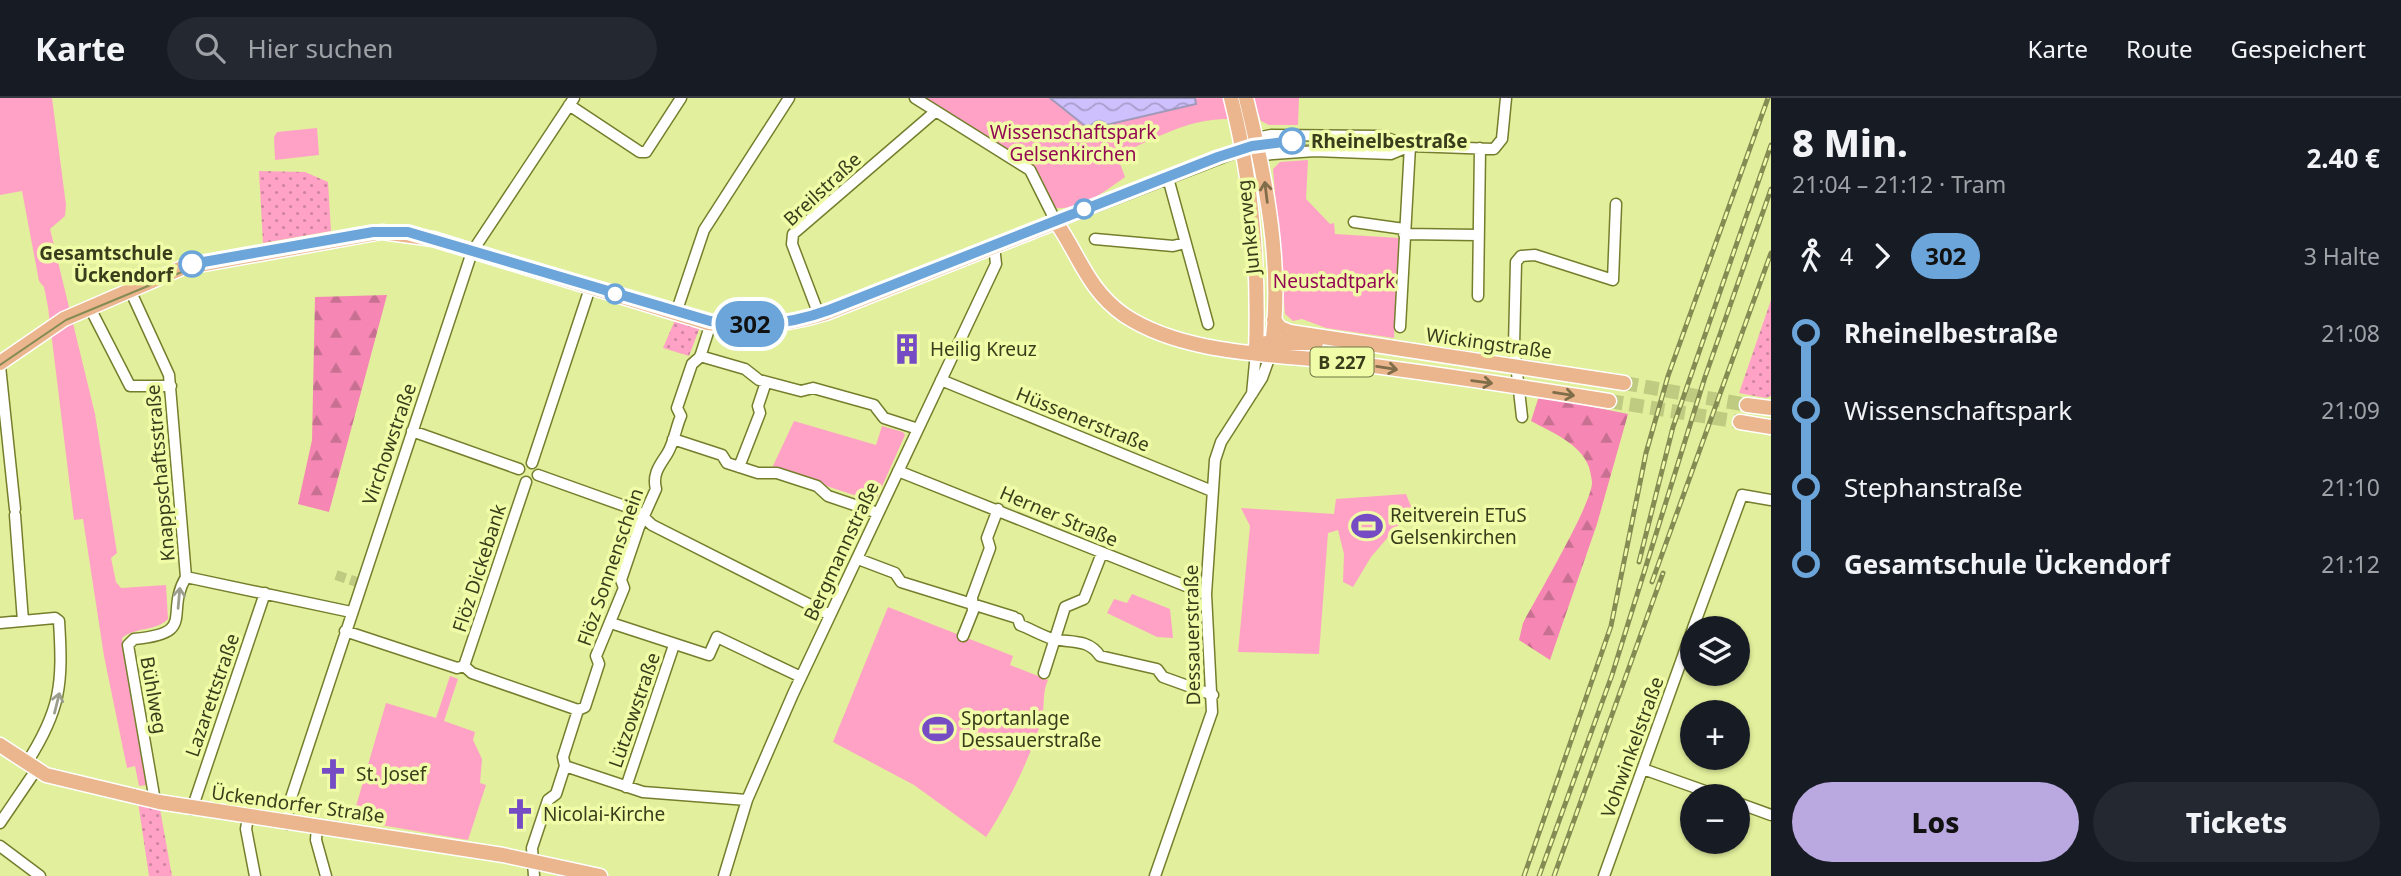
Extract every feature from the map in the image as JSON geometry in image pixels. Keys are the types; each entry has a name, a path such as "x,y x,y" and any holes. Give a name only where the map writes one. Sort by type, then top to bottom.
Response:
{"main road":[{"name":"Junkerweg","path":"1231,98 1242,150 1255,250 1256,347"},
{"name":"Junkerweg","path":"1246,98 1260,155 1270,230 1274,320 1272,348"},
{"path":"0,364 56,324 130,290 203,262 382,232 413,234 711,323 776,324 819,315 1056,222"},
{"name":"Wickingstraße","path":"1056,222 1087,279 1112,306 1150,330 1170,338 1215,346 1272,348 1609,401"},
{"name":"Wickingstraße","path":"1274,320 1284,331 1624,383"},
{"name":"Wickingstraße","path":"1272,348 1349,342"},
{"path":"1740,422 1771,427"},
{"name":"Ückendorfer Straße","path":"0,746 31,767 155,801 286,824 317,826 535,869 600,876"}],"street":[{"path":"571,102 640,152 646,152 681,98"},
{"path":"676,313 704,230 789,98"},
{"path":"915,98 1030,170 1056,222 1242,150 1256,138 1293,134 1381,136 1409,146 1494,149 1502,139 1506,98"},
{"name":"Virchowstraße","path":"286,824 288,807 351,611 472,252 571,102"},
{"name":"Breilstraße","path":"819,315 792,244 793,234 936,110"},
{"path":"1242,150 1260,155 1315,151 1391,154 1409,146"},
{"path":"1400,327 1409,146"},
{"path":"1478,296 1480,148"},
{"path":"1168,178 1208,324"},
{"path":"1519,387 1516,366 1516,262 1521,256 1535,256 1613,280 1616,204"},
{"path":"1354,222 1404,231 1478,235"},
{"path":"1095,239 1173,246 1185,243"},
{"name":"Bergmannstraße","path":"724,876 747,800 801,677 996,264 994,246"},
{"path":"532,463 590,288"},
{"name":"Knappschaftsstraße","path":"130,290 166,363 186,577 351,611"},
{"path":"90,307 130,386 170,386"},
{"name":"Flöz Sonnenschein","path":"535,869 532,848 548,800 556,794 565,766 562,757 578,710 585,707 599,664 596,656 624,588 621,580 656,489 654,481 661,459 667,455 681,416 677,408 692,364 700,356 711,323"},
{"name":"Dessauerstraße","path":"1252,394 1256,347"},
{"name":"Dessauerstraße","path":"1155,876 1208,730 1213,695 1206,594 1217,450 1252,394 1272,348"},
{"path":"700,356 745,369 766,382 801,391 813,388 874,405 884,418 918,429"},
{"path":"0,364 23,621"},
{"name":"Hüssenerstraße","path":"941,380 1212,491"},
{"path":"739,467 760,413 758,406 766,382"},
{"name":"Wickingstraße","path":"1519,387 1522,417"},
{"path":"412,431 519,469"},
{"path":"673,439 722,455 727,463 739,467 758,473 777,473 817,486 828,496 878,513"},
{"path":"526,463 532,463 538,469 538,475 532,482 526,482 521,478 519,469 526,463"},
{"name":"Herner Straße","path":"898,471 1206,594"},
{"path":"538,475 636,510 652,525 830,615"},
{"name":"Flöz Dickebank","path":"464,666 526,482"},
{"path":"0,494 13,493"},
{"name":"Vohwinkelstraße","path":"1698,616 1740,498 1745,494 1771,500"},
{"path":"963,636 973,611 972,603 990,548 987,538 998,509"},
{"path":"1044,673 1066,607 1084,599 1102,553"},
{"path":"858,559 895,573 901,582 1016,618 1020,625 1055,640 1068,639 1094,647 1100,656 1157,669 1163,677 1213,695"},
{"name":"Bühlweg","path":"155,801 128,649 134,639 156,637 171,629 178,616 177,593 186,577"},
{"name":"Lazarettstraße","path":"192,809 265,593"},
{"path":"0,623 58,620 61,656 60,687 52,719 31,767 0,823"},
{"path":"611,624 709,655 717,637 801,677"},
{"path":"345,631 457,668 464,666 472,673 578,710"},
{"name":"Lützowstraße","path":"626,787 674,645"},
{"name":"Vohwinkelstraße","path":"1604,876 1680,665"},
{"path":"565,766 643,793 747,800"},
{"path":"1643,769 1685,784"},
{"path":"1750,807 1771,815"},
{"path":"248,818 246,829 255,876"},
{"path":"317,826 316,840 326,876"},
{"path":"0,846 40,876"}],"green space":[{"path":"0,98 52,98 66,205 65,216 50,229 95,414 117,553 111,558 116,582 121,588 166,585 168,619 122,638 147,785 139,786 135,766 127,768 104,656 83,519 74,520 48,307 44,287 39,281 22,191 0,195"},
{"name":"Wissenschaftspark Gelsenkirchen","path":"921,98 1223,98 1228,119 1184,126 1117,155 1125,177 1100,194 1073,207 1053,208 1042,179 1030,163"},
{"path":"1252,98 1299,98 1298,125 1269,125 1261,121"},
{"path":"317,128 319,155 275,160 274,137 277,132"},
{"name":"Neustadtpark","path":"1308,160 1306,199 1330,224 1334,223 1335,234 1399,238 1394,338 1326,328 1302,319 1293,321 1285,314 1273,169 1280,162"},
{"path":"259,171 305,172 328,182 331,231 263,243"},
{"path":"387,295 329,512 298,504 312,440 315,297"},
{"path":"1771,300 1771,396 1766,398 1739,393"},
{"path":"675,320 700,327 689,356 663,348"},
{"path":"1539,396 1628,414 1597,524 1550,660 1519,640 1523,623 1583,511 1592,483 1589,467 1579,451 1564,439 1531,421"},
{"path":"794,421 876,445 882,426 903,432 905,435 875,502 772,468"},
{"path":"1406,494 1412,509 1371,557 1353,587 1343,582 1344,554 1338,530 1328,533 1319,654 1238,652 1250,526 1241,508 1334,514 1336,499"},
{"path":"1132,594 1170,609 1173,638 1157,637 1107,613 1114,599 1127,603"},
{"name":"Sportanlage Dessauerstraße","path":"888,607 1013,656 1010,665 1048,680 1042,718 1032,748 986,837 914,785 833,742"},
{"path":"450,676 458,679 444,721 475,732 473,740 482,759 480,783 486,785 468,840 352,820 386,703 436,718"},
{"path":"138,802 160,809 172,876 149,876"}],"water":[{"path":"1050,98 1195,98 1196,104 1089,129"}],"tunnel":[{"path":"1624,383 1747,405"},
{"path":"1609,401 1740,422"},
{"path":"336,575 360,583"}],"tram line":[{"name":"302","path":"192,264 373,232 408,232 710,321 739,324 782,322 816,315 1218,157 1252,146 1292,141"},
{"path":"0,365 66,320 189,269 384,233 426,239 714,325 778,326 824,315 1239,153 1285,145 1389,147"}],"railway":[{"path":"1524,876 1611,626 1646,453 1668,376 1768,98"},
{"path":"1639,562 1673,427 1771,145"},
{"path":"1539,876 1612,675 1705,377 1771,189"},
{"path":"1652,582 1771,253"},
{"path":"1554,876 1663,573"}],"place":[{"name":"Rheinelbestraße","path":"1292,141"},
{"name":"Gesamtschule Ückendorf","path":"192,264"},
{"name":"Heilig Kreuz","path":"907,349"},
{"name":"Reitverein ETuS Gelsenkirchen","path":"1367,526"},
{"name":"Sportanlage Dessauerstraße","path":"938,729"},
{"name":"St. Josef","path":"333,774"},
{"name":"Nicolai-Kirche","path":"520,814"}]}
